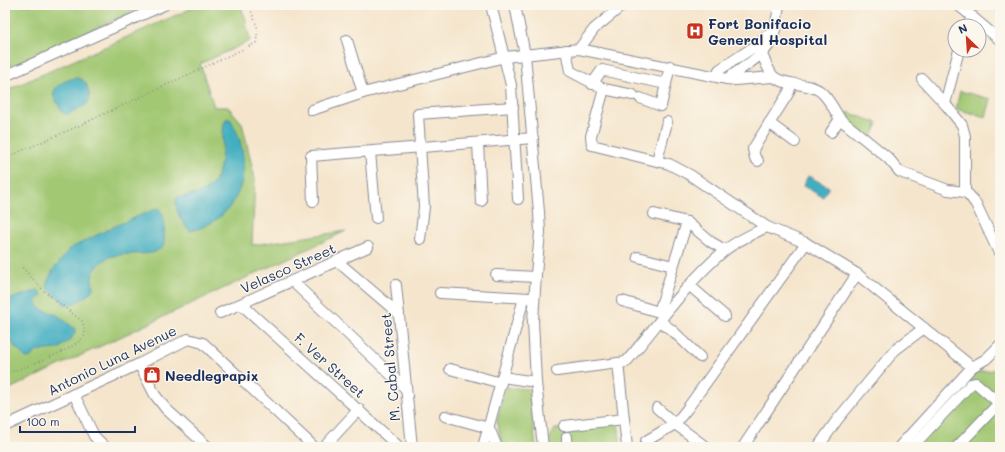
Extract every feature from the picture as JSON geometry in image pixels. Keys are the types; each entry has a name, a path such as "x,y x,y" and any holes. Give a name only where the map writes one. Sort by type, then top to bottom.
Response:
{"street":[{"path":"5,76 164,5"},
{"path":"491,5 511,85 518,199"},
{"path":"483,447 502,380 536,277 540,233 525,56 515,5"},
{"path":"579,49 594,29 623,5"},
{"path":"727,79 761,54 769,44 779,5"},
{"path":"958,5 998,34"},
{"path":"717,76 719,70 757,45 774,29"},
{"path":"347,40 363,93"},
{"path":"312,110 363,93 505,58 579,49 670,66 727,79 734,80 773,77 791,84 809,86 820,91 830,103 840,120 888,158 900,172 948,190 965,192 969,195 976,204 1000,255"},
{"path":"566,50 570,71 592,84 604,89 636,96 661,106 670,66"},
{"path":"761,54 773,77"},
{"path":"945,104 957,58"},
{"path":"592,84 602,70 666,84"},
{"path":"922,79 962,125 965,136 965,192"},
{"path":"758,161 755,158 753,149 788,92 791,84"},
{"path":"604,89 591,136 592,145 669,164 690,174 767,227 806,243 857,274 972,367"},
{"path":"420,239 424,207 418,114 513,107"},
{"path":"831,132 840,120"},
{"path":"657,161 667,122"},
{"path":"769,123 795,142"},
{"path":"313,201 312,156 533,138"},
{"path":"478,143 481,201"},
{"path":"370,152 376,218"},
{"path":"654,214 687,222 711,242 725,250"},
{"path":"661,316 673,266 687,222"},
{"path":"557,371 626,362 661,316 725,250 748,236 767,227"},
{"path":"647,447 646,441 675,424 687,409 806,243"},
{"name":"Velasco Street","path":"220,313 368,248"},
{"path":"638,257 673,266"},
{"path":"337,261 399,314"},
{"path":"743,447 857,274"},
{"path":"496,275 536,277"},
{"path":"292,281 405,388"},
{"name":"M. Cabal Street","path":"396,285 412,447"},
{"path":"690,286 725,316"},
{"path":"440,293 529,298"},
{"path":"529,298 533,322 536,382 543,447"},
{"path":"622,301 661,316 674,332 700,357"},
{"name":"F. Ver Street","path":"241,304 359,409 399,447"},
{"path":"818,447 895,350 924,328"},
{"name":"Antonio Luna Avenue","path":"5,426 139,364 188,339 203,343 314,447"},
{"path":"899,447 972,367 986,358 1000,345"},
{"path":"618,363 627,447"},
{"path":"139,364 155,395 166,409 208,447"},
{"path":"450,369 502,380 536,382"},
{"path":"912,447 971,384 976,383 999,403 957,447"},
{"path":"74,394 94,436 105,447"},
{"path":"657,408 675,424 706,447"},
{"path":"324,447 359,409"},
{"path":"445,416 489,428"},
{"path":"564,426 624,419"},
{"path":"489,428 497,447"}],"path":[{"path":"5,158 74,128 256,43 258,29 249,5"},
{"path":"5,374 65,350 81,341 85,335 82,322 44,290 21,266"}],"green space":[{"path":"5,5 147,5 5,69"},
{"path":"199,5 240,5 245,17 250,41 200,64 214,107 228,107 242,123 255,179 252,245 346,231 5,391 5,91"},
{"path":"960,91 991,99 986,117 956,109"},
{"path":"847,112 878,123 871,140 840,129"},
{"path":"1000,364 1000,447 907,447 977,372 993,370"},
{"path":"505,387 529,389 536,447 502,447 497,421"},
{"path":"618,422 621,447 551,447 550,438 555,429"}],"water":[{"path":"74,78 85,82 89,93 89,99 86,105 67,115 62,112 53,95 58,85"},
{"path":"226,119 230,119 232,122 239,139 243,156 243,173 240,188 232,203 222,215 208,225 190,231 184,224 177,210 177,197 201,192 215,181 220,164 223,129"},
{"path":"808,176 829,187 823,197 803,186"},
{"path":"158,208 163,214 163,247 152,253 116,255 106,259 99,264 93,272 93,287 90,293 73,304 66,305 48,289 47,283 53,270 71,248 113,227"},
{"path":"38,290 42,295 38,299 37,305 43,310 56,314 75,329 75,333 70,340 58,349 37,351 31,357 26,358 16,348 5,333 5,300"}],"place":[{"name":"Fort Bonifacio General Hospital","path":"695,31"},
{"name":"Needlegrapix","path":"152,375"}]}
